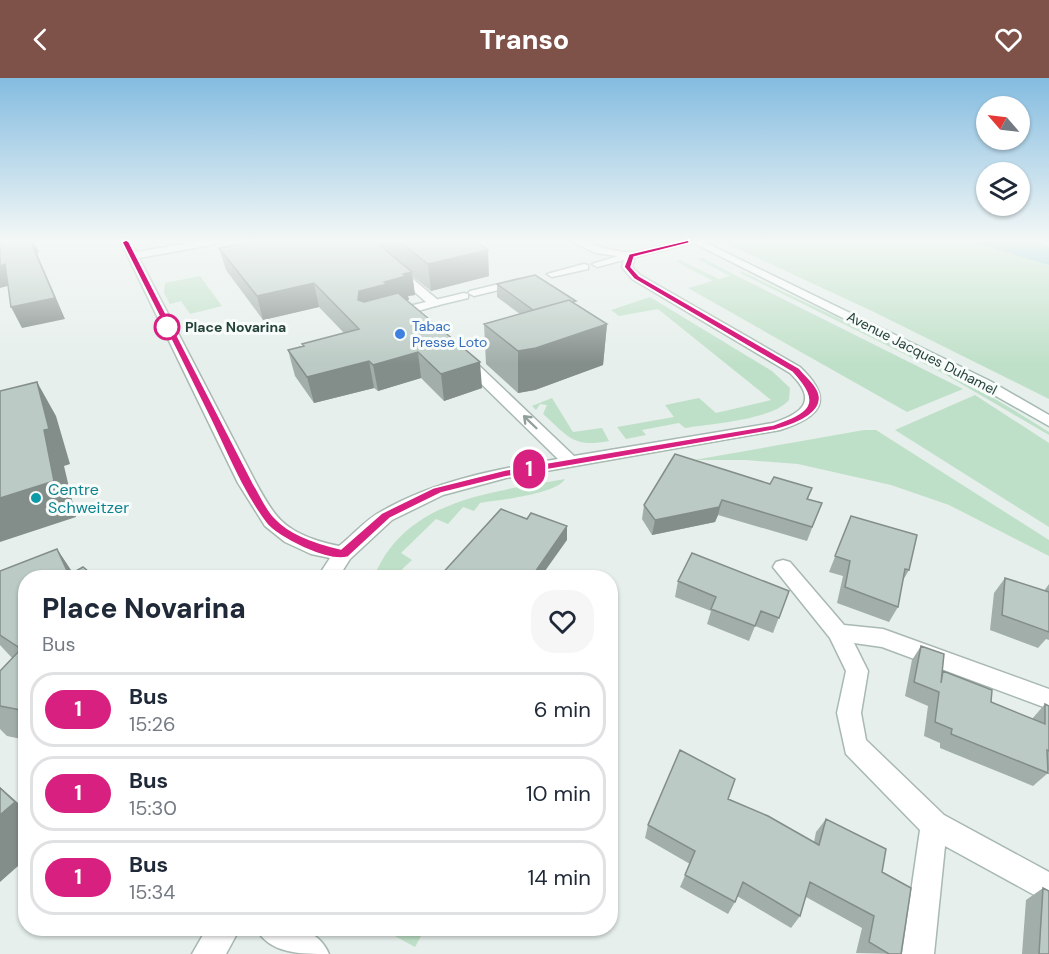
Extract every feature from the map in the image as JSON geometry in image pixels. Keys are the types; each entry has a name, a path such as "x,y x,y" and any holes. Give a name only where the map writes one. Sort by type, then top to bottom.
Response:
{"street":[{"path":"146,283 247,483 271,522 292,537 318,549 343,554"},
{"path":"411,283 435,303"},
{"path":"433,331 404,311 517,283"},
{"path":"332,570 343,554 386,516 437,491 496,475 775,427 798,419 814,406 812,388 803,376 646,283"},
{"name":"Avenue Jacques Duhamel","path":"780,283 985,384 1049,421"},
{"path":"457,353 572,463"},
{"path":"783,567 838,633 857,671 849,713 855,746 934,825 1049,888"},
{"path":"838,633 883,638 1049,699"},
{"path":"918,954 934,825"},
{"path":"208,954 220,936"},
{"path":"284,936 313,954"}],"green space":[{"path":"165,283 205,283 222,306 190,314 181,301 170,304 164,293"},
{"path":"706,283 751,283 963,389 907,412 688,288"},
{"path":"760,283 766,283 937,367 1012,409 1049,432 1049,435 941,372"},
{"path":"811,283 1049,283 1049,399"},
{"path":"650,297 772,371 790,388 789,400 781,407 755,417 685,428 679,423 642,430 646,435 626,439 617,427 674,417 665,405 699,398 716,413 771,400 658,309 619,316 611,310"},
{"path":"975,395 1049,443 1049,527 895,430"},
{"path":"552,398 573,432 602,428 609,441 587,443 572,439 543,414 547,405 540,404 536,410 532,406"},
{"path":"864,430 876,430 1049,540 1049,556 949,505 891,485 798,464 745,460 694,460"},
{"path":"565,479 551,489 480,503 474,511 463,507 448,524 436,519 401,553 412,560 401,570 378,570 388,551 407,531 429,515 481,495"},
{"path":"395,936 421,936 415,947"}],"building":[{"path":"8,283 49,283 55,298 11,307"},
{"path":"247,283 385,283 387,284 359,291 358,300 364,302 398,293 480,362 441,374 418,352 373,365 369,361 307,377 288,350 359,329 314,283 257,296"},
{"path":"547,283 576,301 569,300 533,310 497,284"},
{"path":"569,300 607,324 536,348 518,351 484,324"},
{"path":"37,382 49,429 44,430 54,481 0,498 0,391"},
{"path":"675,454 770,484 774,477 812,488 807,499 822,503 812,527 722,500 719,507 655,520 644,505"},
{"path":"501,509 527,519 531,513 567,526 536,570 445,570"},
{"path":"851,516 917,535 909,570 905,569 898,607 845,587 850,561 835,556"},
{"path":"57,549 67,570 18,570 18,647 0,635 0,571"},
{"path":"692,553 789,591 779,618 761,611 755,626 711,609 716,597 678,581"},
{"path":"1005,578 1049,592 1049,632 1002,615"},
{"path":"921,646 944,654 941,683 943,671 992,690 991,702 1045,724 1045,704 1049,706 1048,773 951,734 952,729 935,722 939,692 914,682"},
{"path":"18,652 18,709 0,706 0,671"},
{"path":"680,750 735,779 728,799 768,816 819,845 826,819 886,849 882,872 911,888 901,954 889,954 869,942 874,916 810,882 800,916 743,882 735,902 685,875 695,851 648,825"},
{"path":"0,788 15,802 0,815"},
{"path":"1043,888 1049,891 1049,954 1039,954"}],"bus line":[{"name":"1","path":"146,283 247,483 271,522 292,537 318,549 343,554 386,516 410,502 437,491 505,473 775,427 791,423 814,406 814,394 809,382 795,370 646,283"}],"place":[{"name":"Place Novarina","path":"167,327"},
{"name":"Tabac Presse Loto","path":"400,334"},
{"name":"Centre Schweitzer","path":"36,498"}]}
